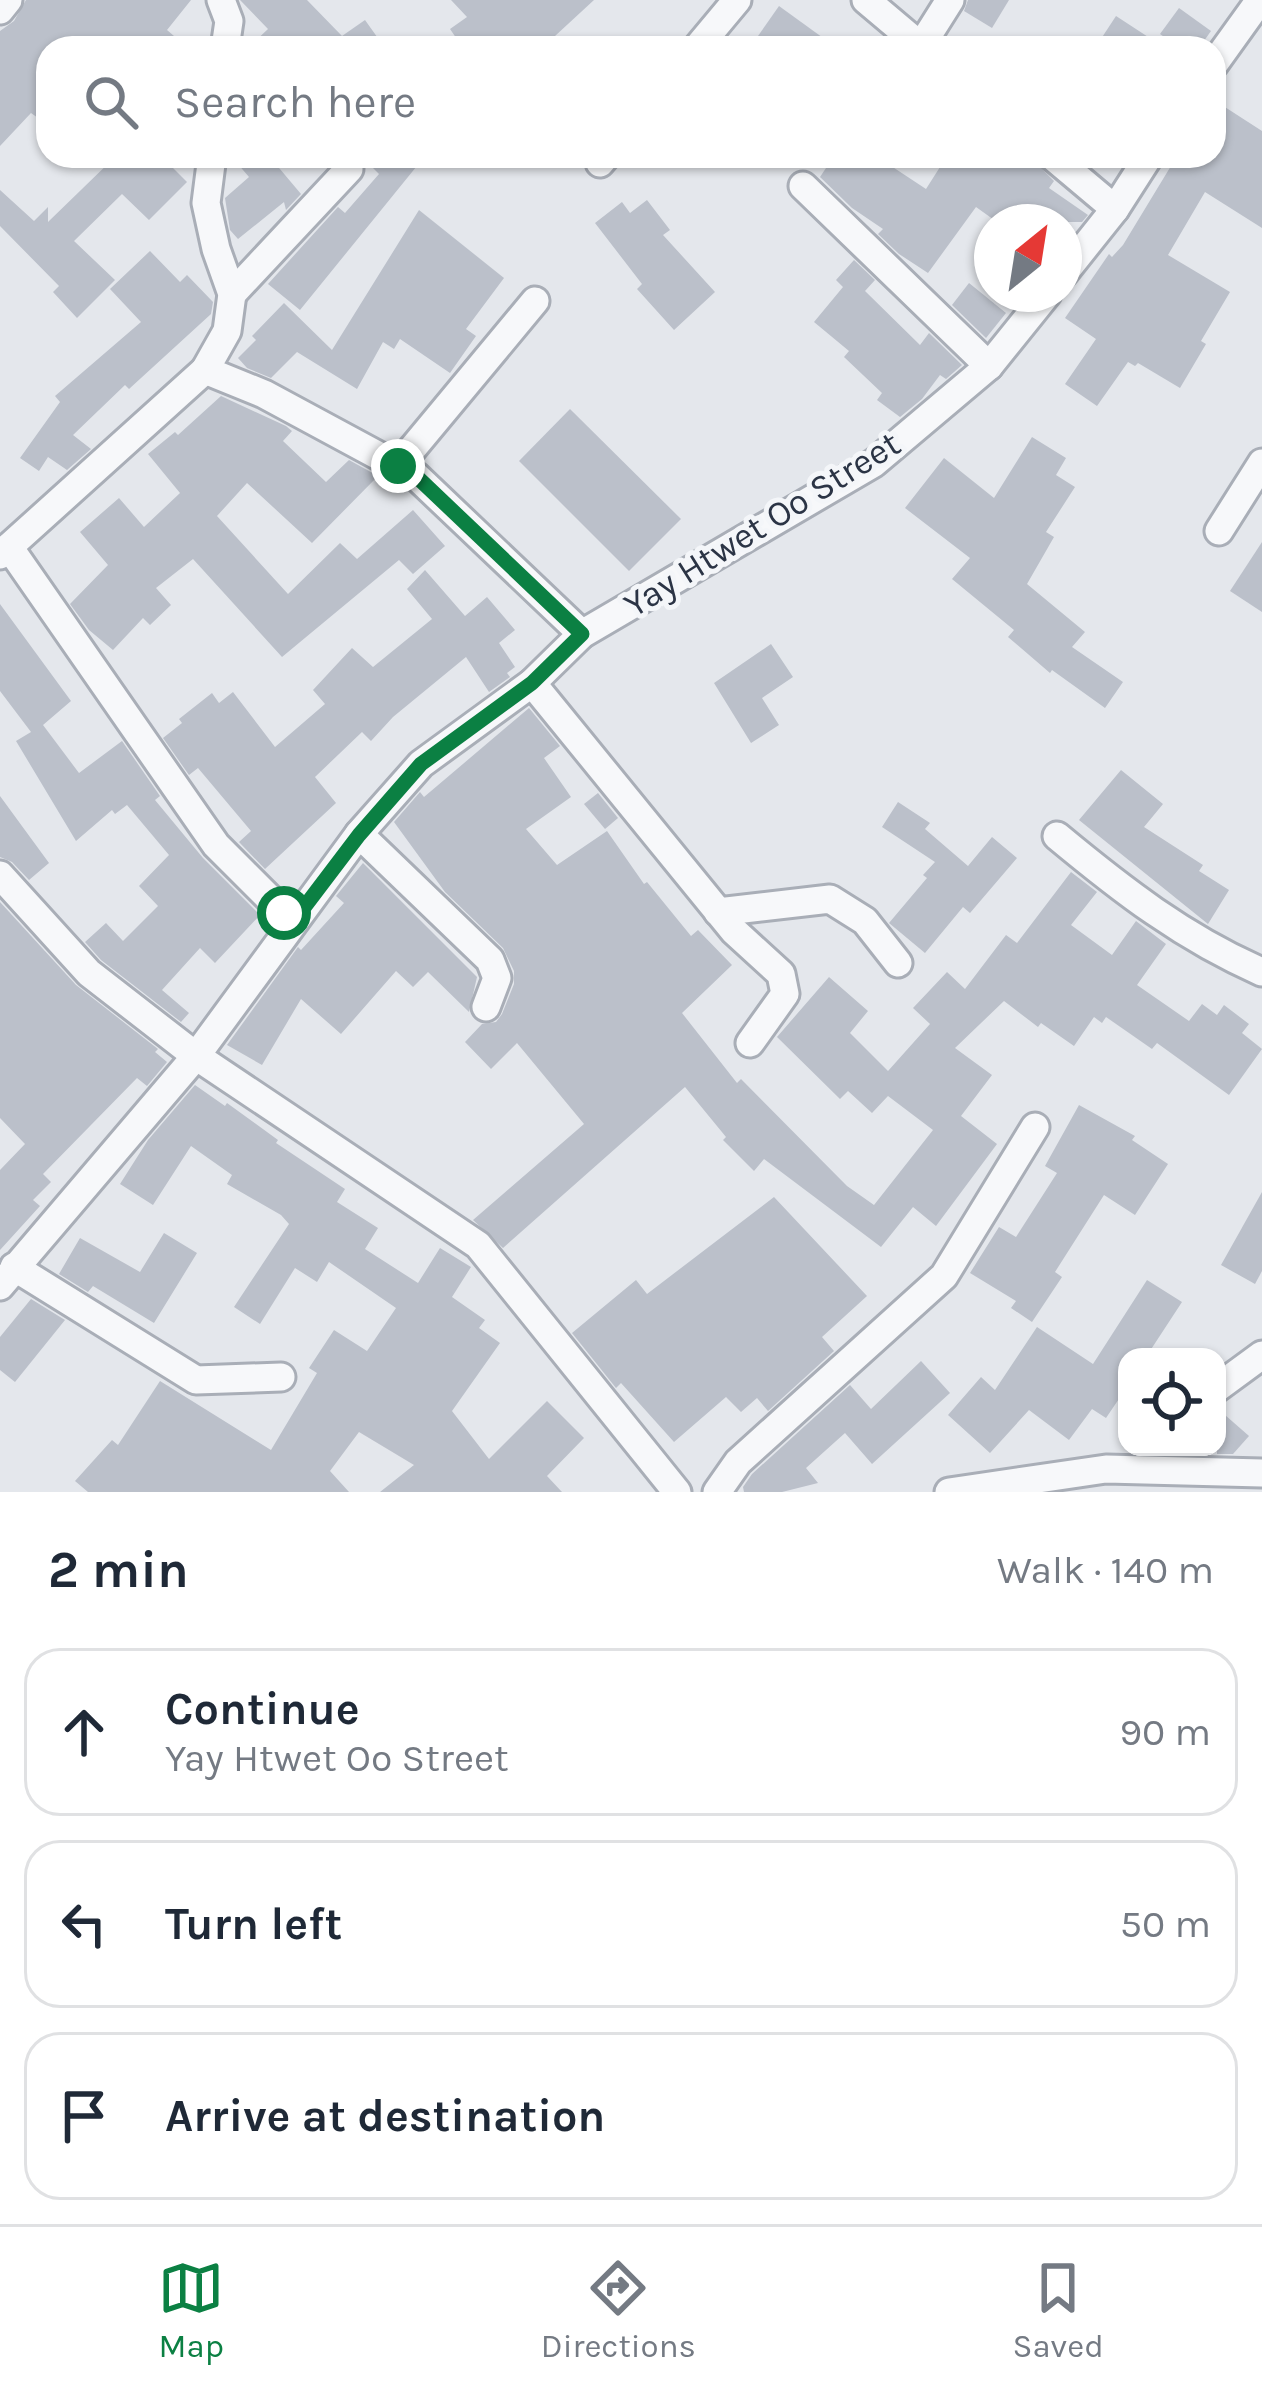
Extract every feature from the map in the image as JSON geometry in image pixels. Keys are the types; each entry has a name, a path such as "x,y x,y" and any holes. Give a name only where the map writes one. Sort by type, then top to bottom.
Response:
{"street":[{"path":"0,10 8,0"},
{"path":"221,0 229,21 227,36"},
{"path":"707,36 737,0"},
{"path":"866,0 909,36"},
{"path":"929,36 950,0"},
{"path":"1226,48 1260,3"},
{"path":"210,168 206,203 232,294 227,332 205,370 4,551 216,845 293,922"},
{"path":"1066,168 1115,209"},
{"path":"1082,250 1141,168"},
{"path":"232,294 349,169"},
{"path":"803,187 989,366"},
{"path":"398,466 535,301"},
{"name":"Yay Htwet Oo Street","path":"7,1276 196,1056 359,835 421,764 532,683 582,634 874,463 989,366 1032,312"},
{"path":"205,370 265,394 416,476 582,634"},
{"path":"1219,531 1262,463"},
{"path":"532,683 718,912 782,974 784,994 750,1043"},
{"path":"359,835 490,960 497,978 485,1007"},
{"path":"1057,836 1136,902 1210,950 1262,972"},
{"path":"0,875 89,973 196,1056 478,1245 676,1492"},
{"path":"718,912 830,899 865,921 898,962"},
{"path":"717,1492 738,1462 944,1276 1035,1127"},
{"path":"7,1276 196,1380 281,1377"},
{"path":"1226,1381 1262,1355"},
{"path":"1106,1469 1124,1456"},
{"path":"949,1492 1106,1469 1262,1473"}],"building":[{"path":"26,0 191,0 167,30 174,36 36,36 36,117 31,113 0,146 0,31 14,21"},
{"path":"240,0 307,0 342,36 261,36 268,29"},
{"path":"451,0 594,0 555,36 455,36 450,29 467,17"},
{"path":"968,0 1009,0 992,28 964,11"},
{"path":"779,6 820,36 758,36"},
{"path":"1179,8 1211,31 1207,36 1160,34"},
{"path":"1116,16 1147,36 1103,36"},
{"path":"365,20 376,36 342,36"},
{"path":"1226,108 1262,131 1262,228 1205,192 1168,255 1230,292 1180,388 1128,362 1097,406 1065,384 1096,339 1065,318 1069,312 1082,312 1082,293 1109,254 1112,257 1170,168 1226,168"},
{"path":"104,168 173,168 187,182 149,220 122,194 74,241 115,280 77,318 53,292 59,286 0,226 0,190 34,221 48,207 48,222"},
{"path":"241,168 279,168 301,194 286,210 284,202 238,239 230,230 225,198 249,177"},
{"path":"373,168 415,168 300,310 268,284 338,207 345,213 379,174"},
{"path":"826,168 894,168 926,189 939,168 1041,168 1054,181 1049,188 1072,204 974,204 928,273 899,254 878,234 883,229 820,177"},
{"path":"647,200 670,230 663,235 715,292 674,330 637,289 642,284 595,223 622,202 630,213"},
{"path":"419,210 504,278 466,329 476,336 450,373 400,339 394,349 383,342 357,389 297,352 271,378 247,368 238,358 284,303 332,350"},
{"path":"150,251 180,282 187,275 213,302 211,314 73,435 91,449 67,470 48,457 39,471 20,458 60,402 55,396 141,322 110,289"},
{"path":"854,260 875,280 865,291 920,345 929,333 962,365 946,379 940,375 900,417 877,400 882,393 844,357 849,351 814,322 843,287 836,280"},
{"path":"969,283 974,287 974,312 1006,313 986,338 952,305"},
{"path":"221,396 286,426 292,431 283,441 326,482 349,460 378,476 312,543 247,483 217,516 288,594 340,543 357,559 413,510 445,546 413,574 399,560 282,657 193,559 156,588 171,605 150,625 143,618 113,650 89,630 70,604 108,565 80,532 119,498 144,527 180,493 148,454 175,432 178,435"},
{"path":"570,409 681,519 629,571 519,461"},
{"path":"1032,437 1066,458 1056,475 1075,487 1046,532 1054,537 1027,584 1085,632 1072,647 1123,682 1105,708 1052,670 1050,673 1008,637 1014,630 952,579 970,558 905,508 944,458 994,498"},
{"path":"1262,542 1262,612 1230,591"},
{"path":"425,570 465,616 487,597 515,630 499,643 515,667 507,673 510,677 489,692 466,657 371,741 362,732 315,777 336,803 265,869 239,842 251,831 198,768 189,775 163,738 212,693 219,703 233,692 275,747 325,704 313,690 352,648 373,667 432,619 407,589"},
{"path":"0,604 71,701 43,725 79,773 122,741 160,796 155,800 203,858 260,915 215,963 200,948 162,990 189,1013 181,1022 85,942 106,923 123,941 158,906 139,886 169,855 127,805 115,814 112,810 76,841 16,741 31,732 0,691"},
{"path":"771,644 793,677 762,698 779,725 751,743 714,683"},
{"path":"529,708 560,746 544,758 571,797 526,829 557,865 607,831 644,884 691,936 698,930 732,965 682,1013 737,1083 741,1079 847,1186 874,1205 933,1130 888,1096 872,1113 848,1091 840,1099 777,1037 829,977 868,1011 850,1033 888,1071 930,1024 913,1008 947,972 965,989 1006,935 1017,943 1071,872 1097,892 1071,925 1112,955 1136,921 1166,944 1137,985 1189,1021 1202,1004 1217,1015 1224,1005 1249,1024 1242,1033 1262,1049 1229,1095 1157,1043 1152,1049 1106,1017 1102,1023 1094,1017 1074,1046 1004,1001 955,1048 992,1075 961,1116 997,1144 936,1226 913,1207 881,1247 764,1159 754,1171 723,1140 726,1137 685,1087 503,1248 473,1220 584,1124 517,1043 491,1069 465,1042 482,1024 496,1022 502,1014 514,971 503,948 445,892 394,822 420,792 424,797"},
{"path":"1121,770 1163,804 1144,827 1203,865 1199,871 1229,890 1208,924 1079,820"},
{"path":"598,793 618,818 605,829 584,804"},
{"path":"0,796 49,863 29,880 0,857"},
{"path":"898,802 930,823 925,829 968,866 992,837 1017,858 970,913 963,907 925,953 889,923 935,862 882,827"},
{"path":"363,863 477,977 469,1012 428,972 413,987 396,971 341,1034 301,999 262,1065 227,1045 298,947 301,950 344,903 336,896"},
{"path":"0,902 76,985 158,1049 155,1052 167,1062 147,1086 137,1078 43,1174 51,1182 33,1200 40,1206 0,1250 0,1170 25,1144 0,1118"},
{"path":"195,1085 345,1189 337,1202 378,1228 365,1249 418,1283 440,1248 471,1267 452,1297 485,1320 479,1328 500,1343 452,1411 489,1459 547,1401 584,1438 547,1476 562,1492 380,1492 414,1465 359,1432 330,1471 349,1492 88,1492 75,1481 112,1440 118,1445 160,1381 271,1450 317,1373 309,1368 334,1330 367,1351 396,1308 329,1262 317,1282 295,1268 260,1324 234,1307 289,1224 281,1215 227,1184 232,1175 191,1146 153,1205 120,1184 148,1140"},
{"path":"1079,1105 1135,1136 1132,1140 1168,1164 1135,1215 1104,1195 1055,1272 1062,1277 1032,1322 1011,1308 1016,1301 970,1273 999,1227 1016,1237 1057,1173 1045,1166"},
{"path":"1262,1192 1262,1271 1255,1284 1221,1265"},
{"path":"774,1197 867,1296 822,1337 834,1351 768,1411 757,1398 741,1412 726,1397 674,1442 621,1383 616,1388 572,1333 636,1280 647,1294"},
{"path":"164,1233 197,1253 154,1323 93,1286 88,1292 59,1274 80,1238 140,1272"},
{"path":"1147,1280 1182,1302 1152,1348 1118,1348 1118,1400 1106,1418 1092,1409 1069,1440 1029,1410 990,1453 948,1415 981,1377 995,1390 1037,1327 1093,1364"},
{"path":"31,1299 65,1320 15,1382 0,1370 0,1337"},
{"path":"921,1361 950,1393 872,1464 845,1433 806,1468 818,1483 782,1492 744,1492 752,1474 850,1385 871,1409"},
{"path":"1226,1416 1249,1436 1233,1454 1226,1454"}],"route":[{"path":"284,913 293,922 421,764 532,683 582,634 416,476 398,466"}]}
